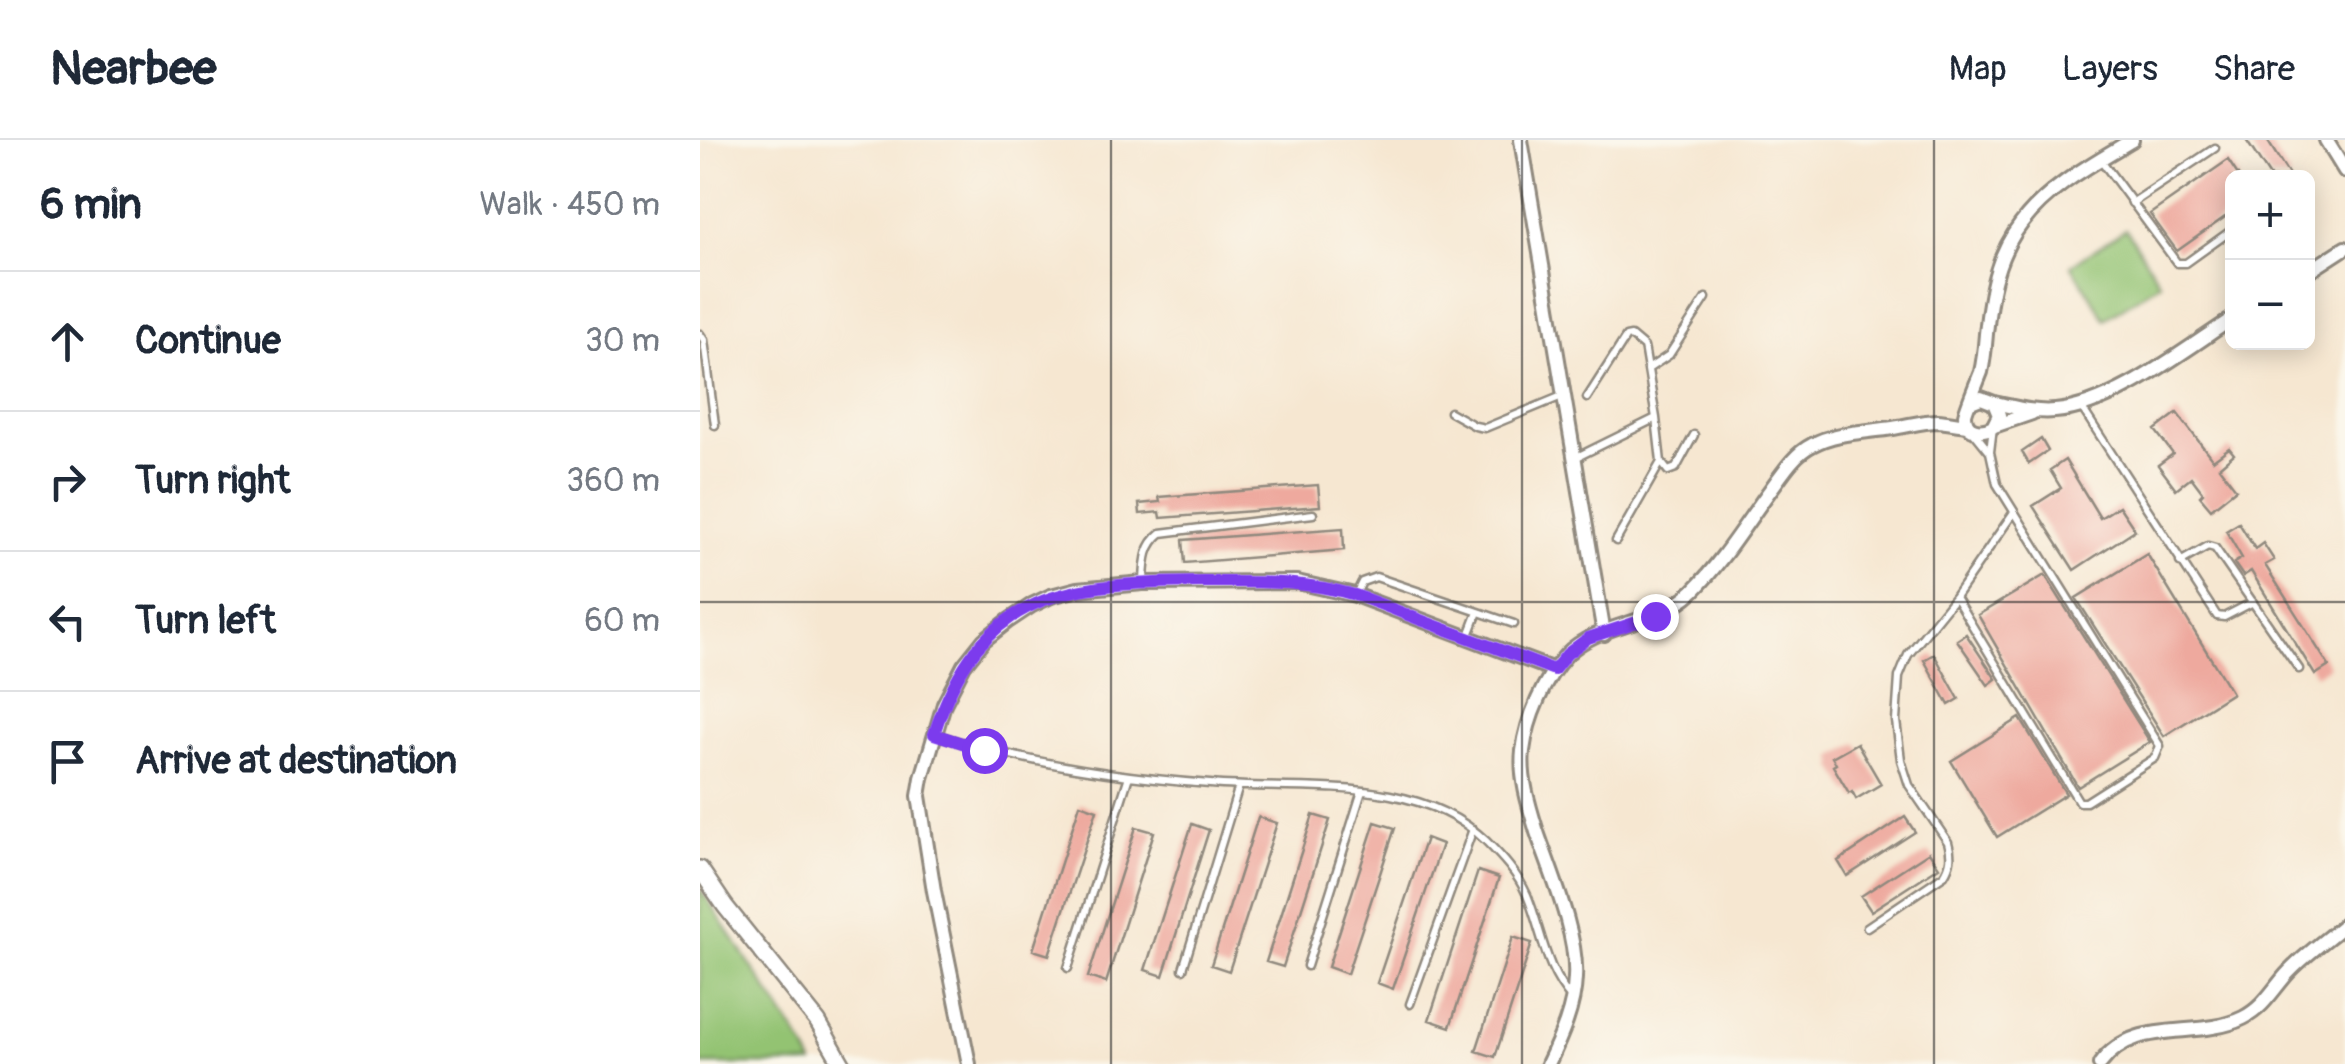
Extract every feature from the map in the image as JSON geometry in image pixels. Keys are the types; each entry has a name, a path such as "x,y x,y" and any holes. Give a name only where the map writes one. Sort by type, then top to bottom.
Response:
{"street":[{"path":"1521,140 1604,634"},
{"path":"1970,427 1964,416 1982,368 1990,291 2002,257 2020,226 2045,198 2132,140"},
{"path":"2326,140 2345,171"},
{"path":"2315,267 2345,248"},
{"path":"1936,421 1982,432 2035,412 2082,407 2118,391 2225,323"},
{"path":"1982,368 1998,415 1994,427"},
{"path":"1548,1064 1567,1018 1576,976 1572,944 1528,804 1523,750 1534,710 1554,670 1578,644 1655,616 1684,598 1704,579 1791,462 1812,444 1936,421 1981,398 2035,412"},
{"path":"968,1064 919,796 944,704 964,666 984,640 1008,620 1032,604 1078,589 1144,582 1297,582 1355,595 1554,670"},
{"path":"700,868 725,906 818,1022 842,1064"},
{"path":"2100,1064 2112,1050 2132,1038 2243,1018 2262,1005 2288,973 2345,926"}],"lane":[{"path":"2132,203 2215,148"},
{"path":"2100,159 2176,263 2186,262 2225,235"},
{"path":"1648,369 1670,355 1706,298"},
{"path":"700,334 716,425"},
{"path":"1587,398 1628,336 1644,347 1661,462 1668,471 1673,471 1694,435"},
{"path":"1450,412 1484,428 1564,395"},
{"path":"2082,407 2217,616 2224,617 2253,602"},
{"path":"1574,458 1656,418"},
{"path":"1970,427 1990,452"},
{"path":"1955,597 2079,802 2086,802 2155,758 2160,746 1998,484 1990,452 1994,427"},
{"path":"1616,541 1661,462"},
{"path":"1867,927 1944,875 1950,863 1948,842 1908,785 1901,760 1896,722 1900,677 1908,655 1955,597 2014,512"},
{"path":"1144,582 1147,550 1161,533 1313,514"},
{"path":"2180,562 2212,546 2299,668"},
{"path":"1355,595 1362,582 1376,576 1514,624"},
{"path":"1468,638 1478,612"},
{"path":"934,734 984,750 1129,776 1362,792 1410,798 1436,807 1473,829 1510,866 1526,892 1551,972 1572,1000"},
{"path":"1068,968 1129,776"},
{"path":"1183,969 1239,786"},
{"path":"1307,966 1362,792"},
{"path":"1410,1004 1473,829"}],"green space":[{"path":"2126,229 2160,283 2105,319 2071,265"},
{"path":"700,888 804,1046 813,1064 700,1064"}],"building":[{"path":"2246,140 2267,140 2286,170 2266,170"},
{"path":"2228,160 2235,170 2225,170 2225,217 2177,251 2150,214"},
{"path":"2177,413 2213,460 2229,448 2234,454 2219,467 2236,489 2211,509 2191,477 2176,489 2158,465 2173,454 2155,430"},
{"path":"2041,439 2048,451 2029,464 2022,452"},
{"path":"2065,460 2100,518 2119,506 2135,530 2074,570 2033,506 2061,488 2050,470"},
{"path":"1318,485 1320,506 1161,518 1160,512 1140,514 1139,504 1160,502 1159,497"},
{"path":"2239,523 2255,549 2263,543 2274,560 2265,565 2329,666 2315,675 2251,571 2243,576 2234,563 2242,558 2226,531"},
{"path":"1343,528 1344,550 1185,563 1183,540"},
{"path":"2147,554 2232,693 2164,736 2076,598"},
{"path":"2045,575 2150,742 2078,787 1978,615"},
{"path":"1966,634 1996,679 1988,685 1957,640"},
{"path":"1934,654 1959,699 1949,705 1924,660"},
{"path":"2020,718 2066,794 1997,837 1951,761"},
{"path":"1857,743 1881,784 1856,799 1833,766 1836,764 1832,757"},
{"path":"1080,804 1097,810 1049,955 1033,950"},
{"path":"1313,815 1330,820 1283,967 1266,962"},
{"path":"1258,817 1277,823 1229,971 1211,965"},
{"path":"1905,817 1915,832 1847,876 1838,861"},
{"path":"1375,822 1395,828 1347,974 1328,967"},
{"path":"1192,824 1209,830 1163,976 1145,970"},
{"path":"1136,827 1154,832 1106,983 1088,977"},
{"path":"1426,838 1442,844 1393,989 1377,983"},
{"path":"1929,852 1939,867 1871,911 1861,896"},
{"path":"1478,871 1499,878 1450,1027 1429,1020"},
{"path":"1513,937 1532,943 1495,1057 1476,1051"}],"route":[{"path":"984,750 934,734 964,666 984,640 1008,620 1032,604 1078,589 1144,582 1297,582 1355,595 1554,670 1588,638 1655,616"}]}
